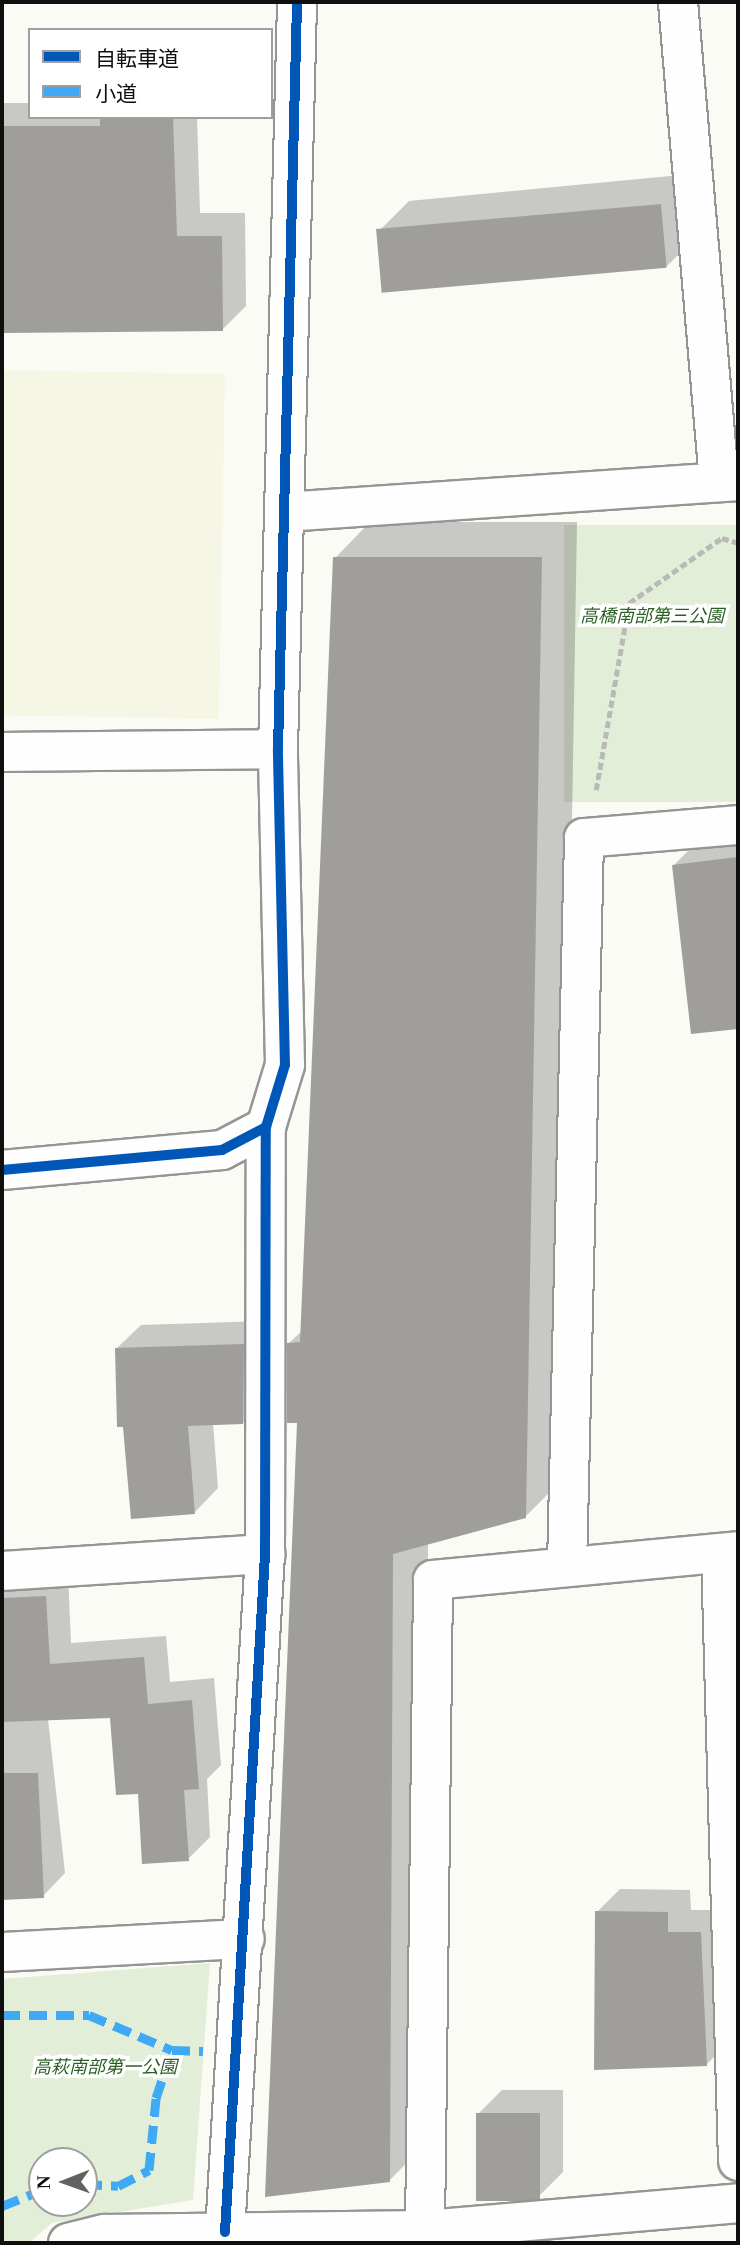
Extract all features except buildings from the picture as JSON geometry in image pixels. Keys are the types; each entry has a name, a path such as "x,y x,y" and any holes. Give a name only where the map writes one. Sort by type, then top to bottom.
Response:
{"street":[{"path":"225,2232 245,1939 265,1553 266,1127 285,1065 278,749 297,2"},
{"path":"285,512 728,482 678,2"},
{"path":"2,752 278,749"},
{"path":"567,1567 584,838 738,825"},
{"path":"2,1170 222,1150 266,1127"},
{"path":"425,2230 433,1580 730,1552 738,2161"},
{"path":"2,1571 265,1553"},
{"path":"2,1952 245,1939"},
{"path":"68,2243 105,2234 425,2230 738,2203"}],"path":[{"path":"594,804 629,603 722,538 738,543"}],"green space":[{"path":"2,370 225,374 219,719 2,715"},
{"name":"高橋南部第三公園","path":"564,525 738,525 738,802 564,802"},
{"name":"高萩南部第一公園","path":"210,1963 193,2200 98,2215 98,2147 28,2147 28,2217 89,2217 52,2223 29,2243 2,2243 2,1979"}],"marked path":[{"path":"2,2015 89,2015 172,2050 203,2051"},
{"path":"98,2185 118,2186 149,2170 156,2098 172,2050"},
{"path":"2,2206 28,2196"}],"cycle path":[{"path":"2,1170 222,1150 266,1127 285,1065 278,749 297,2"},
{"path":"225,2232 265,1554 266,1127"}]}
